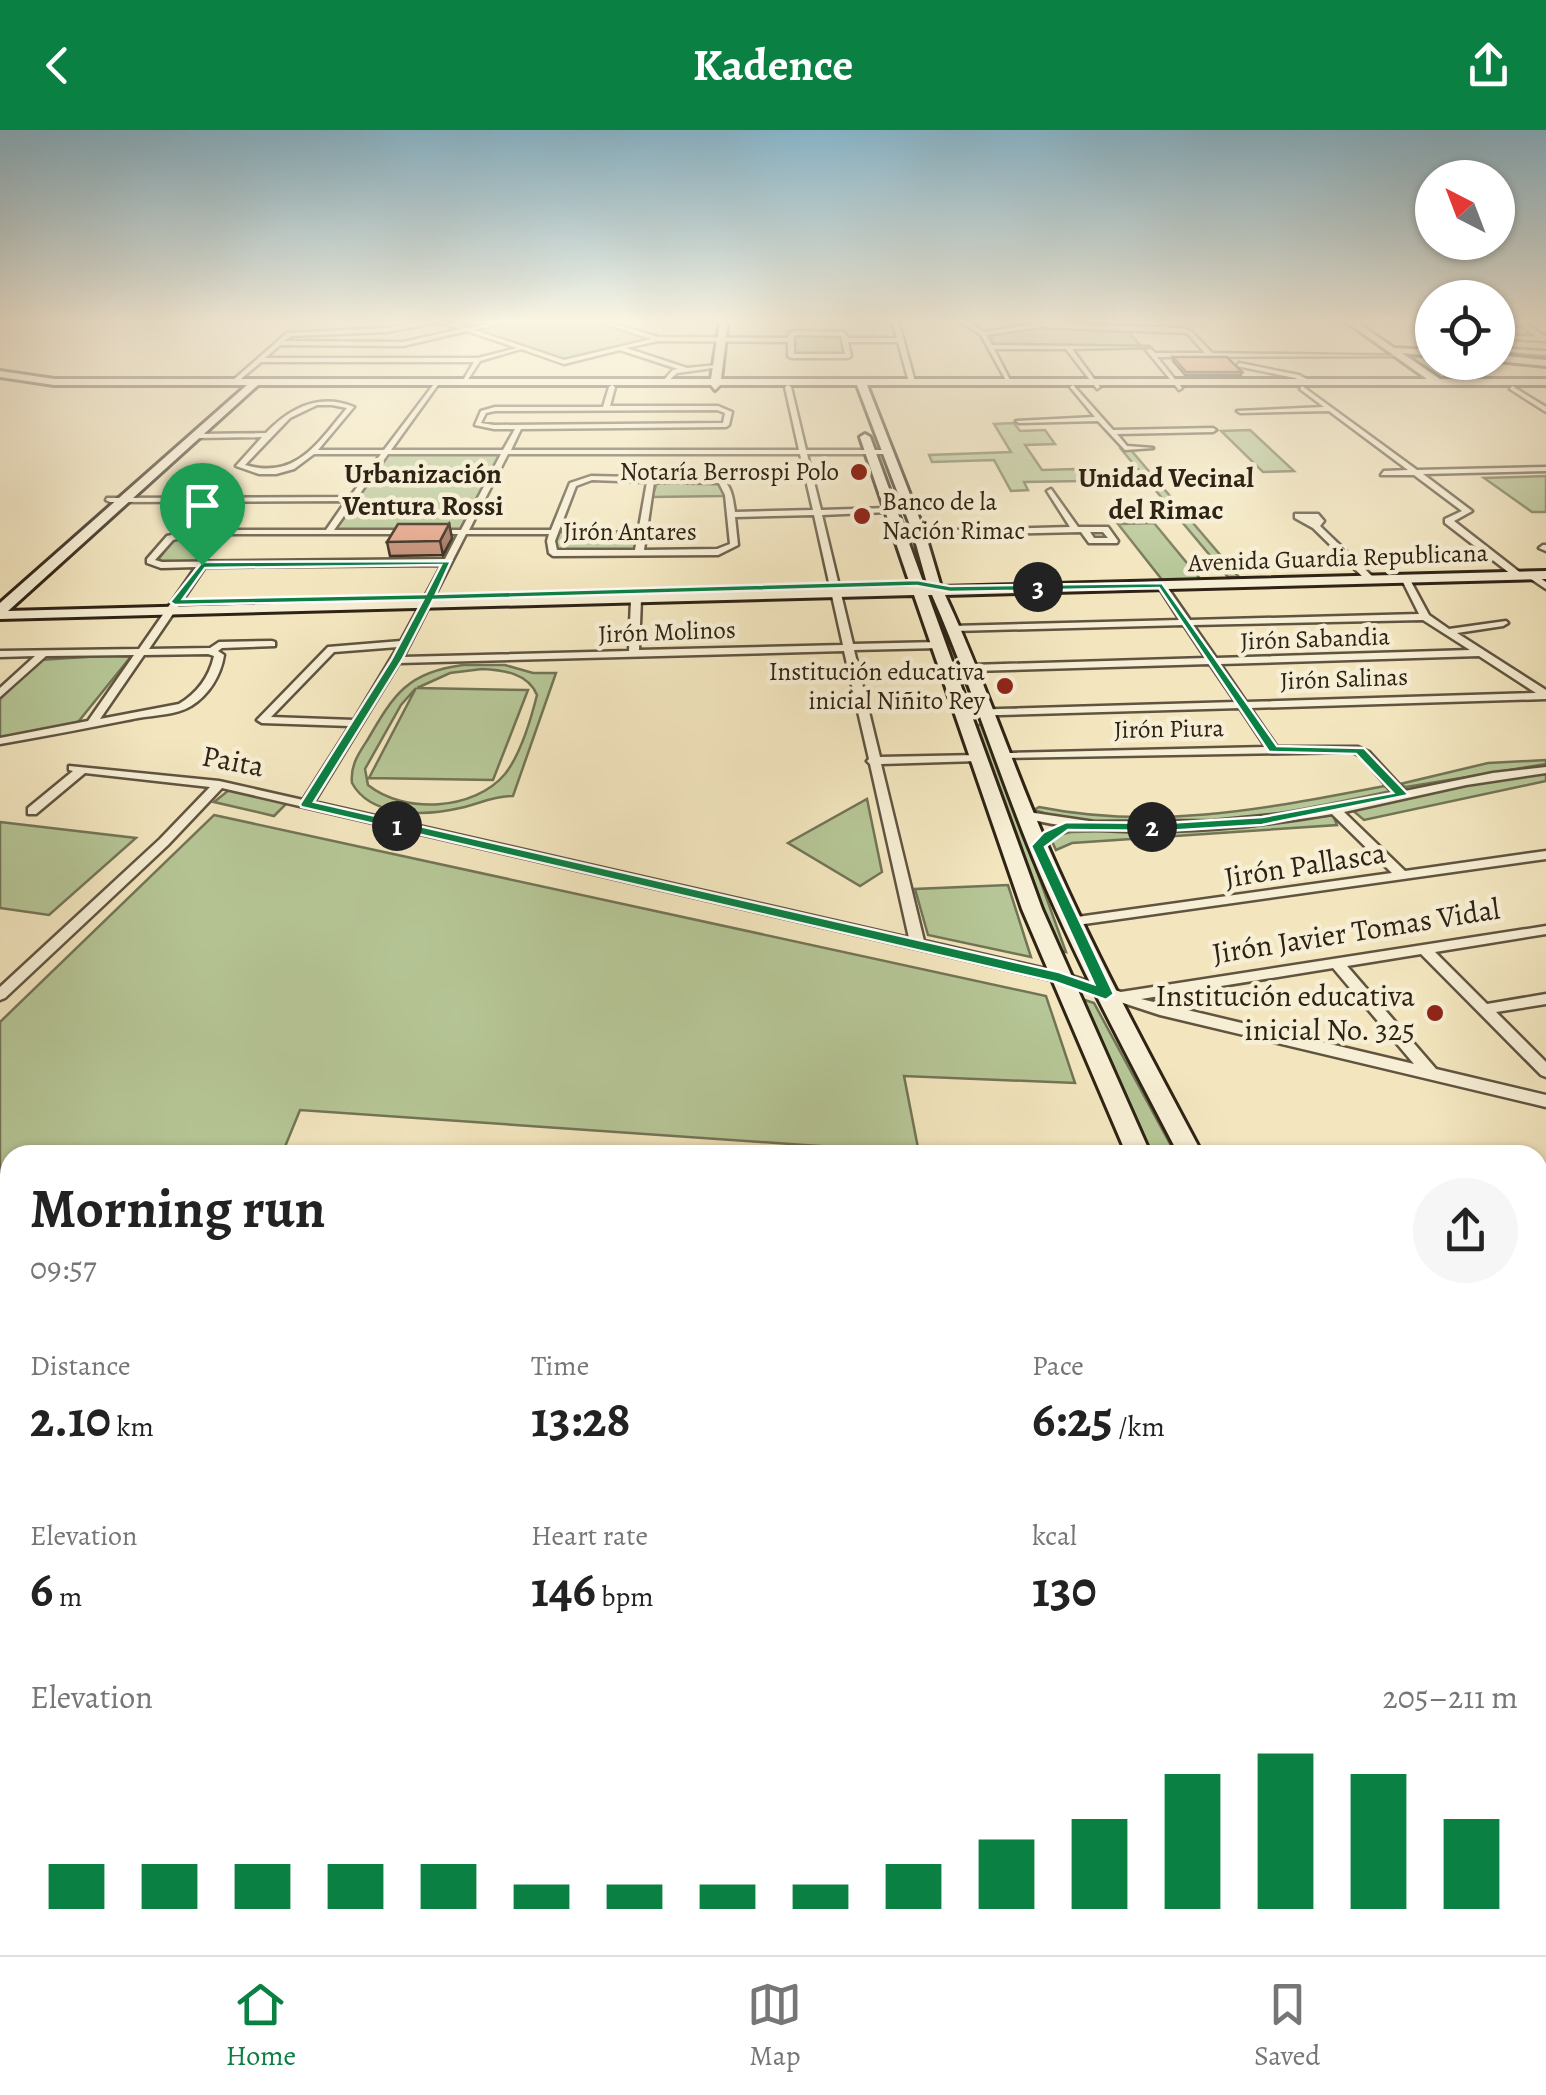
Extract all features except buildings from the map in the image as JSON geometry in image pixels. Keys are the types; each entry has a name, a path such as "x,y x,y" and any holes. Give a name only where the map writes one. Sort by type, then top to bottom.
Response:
{"main road":[{"path":"1,606 110,500 220,405"},
{"path":"1,606 127,500 226,405"},
{"path":"869,405 919,533 939,645 978,758 1059,977 1135,1145"},
{"path":"858,420 888,510 955,628 972,668 1025,814 1070,922 1186,1145"},
{"name":"Avenida Guardia Republicana","path":"834,590 1162,586 1532,575"},
{"path":"1,606 172,607 834,590"},
{"path":"428,600 636,599 834,590"}],"street":[{"path":"330,532 420,405"},
{"path":"792,405 918,946"},
{"path":"1089,405 1125,448 1149,448"},
{"path":"1326,405 1468,511 1448,521 1546,586"},
{"path":"296,408 352,408 313,452 302,465 284,469 240,466 296,408"},
{"path":"606,408 718,408 730,412 730,423 718,427 485,426 477,422 489,410 606,408"},
{"path":"1240,411 1330,409"},
{"path":"1019,421 1100,419"},
{"path":"306,804 396,660 519,426"},
{"path":"1111,432 1213,430"},
{"path":"198,436 270,435"},
{"path":"313,452 886,452"},
{"path":"1384,473 1546,469"},
{"path":"639,554 651,478"},
{"name":"Jirón Antares","path":"651,478 722,480 732,514 734,544 729,550 557,555 550,548 578,482 651,478"},
{"path":"919,533 1080,530 1051,490"},
{"path":"110,500 353,499"},
{"path":"732,514 888,510"},
{"path":"1316,526 1370,579"},
{"name":"Jirón Antares","path":"198,565 161,565 150,561 170,538 186,532 554,532"},
{"path":"90,726 198,565 448,562"},
{"path":"1405,578 1425,617 1546,695"},
{"path":"1162,586 1246,704 1273,750"},
{"path":"634,652 636,599"},
{"path":"955,628 1425,617"},
{"path":"1446,632 1503,623"},
{"path":"0,740 90,726 191,702 220,645 272,644"},
{"path":"356,723 262,720 331,648 404,644"},
{"name":"Jirón Molinos","path":"396,660 939,645"},
{"path":"0,654 141,651 216,657"},
{"name":"Jirón Sabandia","path":"972,668 1480,653"},
{"path":"0,694 43,654"},
{"name":"Jirón Salinas","path":"964,713 1546,695"},
{"name":"Jirón Piura","path":"1004,756 1354,749 1365,754 1402,795"},
{"path":"873,761 978,758"},
{"name":"Paita","path":"32,811 78,769 219,784 1059,977 1111,996 1546,1101"},
{"path":"1025,814 1066,826 1204,826 1335,810 1546,770"},
{"path":"0,995 164,842 219,784"},
{"path":"1335,810 1402,876"},
{"path":"1038,846 1066,826"},
{"name":"Jirón Pallasca","path":"1070,922 1546,855"},
{"name":"Jirón Javier Tomas Vidal","path":"1111,996 1546,930"},
{"path":"1424,949 1546,1071"},
{"path":"1336,962 1432,1075"},
{"path":"1484,1009 1546,999"}],"green space":[{"path":"1014,423 1020,431 1045,430 1055,444 1025,445 1042,470 1074,469 1082,481 1024,482 1028,490 1011,491 994,460 932,462 929,455 1011,452 994,424"},
{"path":"1250,430 1294,471 1263,472 1221,431"},
{"path":"1121,449 1130,449 1239,577 1228,577"},
{"path":"389,454 501,455 464,530 334,529"},
{"path":"1546,476 1546,512 1532,512 1484,478"},
{"path":"658,480 723,483 725,496 652,497"},
{"path":"1154,523 1201,580 1163,581 1118,524"},
{"path":"638,531 635,551 562,554 553,548 559,532"},
{"path":"220,534 196,563 157,561 175,538"},
{"path":"133,654 74,727 0,739 0,699 39,660"},
{"path":"505,665 533,673 556,673 513,796 416,813 372,803 352,783 358,754 386,709 405,688 444,668","holes":["482,669 521,677 537,695 520,747 505,774 476,795 438,804 400,801 368,785 365,769 401,705 416,688 369,778 493,780 528,690 417,688 450,673"]},
{"path":"973,725 984,725 1066,952 1056,950"},
{"path":"1546,760 1546,764 1406,787 1400,784 1488,763"},
{"path":"1546,772 1546,781 1364,820 1351,809 1464,784"},
{"path":"1385,786 1391,791 1212,822 1118,825 1034,810 1039,807 1083,814 1170,817 1255,809"},
{"path":"229,790 287,803 274,816 214,802"},
{"path":"867,799 882,872 860,886 788,843"},
{"path":"214,815 1046,996 1075,1083 904,1076 917,1145 804,1145 300,1110 286,1145 0,1145 0,1022"},
{"path":"1333,815 1337,825 1072,843 1056,850 1050,837 1071,832 1243,828"},
{"path":"0,822 136,838 49,915 0,908"},
{"path":"1008,885 1031,957 928,935 915,889"},
{"path":"1076,997 1094,1003 1171,1145 1147,1145"}],"place":[{"name":"Notaría Berrospi Polo","path":"859,472"},
{"name":"Banco de la Nación Rimac","path":"862,516"},
{"name":"Institución educativa inicial Niñito Rey","path":"1005,686"},
{"name":"Institución educativa inicial No. 325","path":"1435,1013"}],"district":[{"name":"Urbanización Ventura Rossi","path":"423,490"},
{"name":"Unidad Vecinal del Rimac","path":"1166,494"}],"route":[{"path":"202,565 175,602 430,597 917,583 950,589 1162,586 1246,704 1273,750 1360,751 1402,795 1262,821 1166,827 1066,826 1049,835 1038,846 1106,994 1059,977 306,804 396,660 430,597 448,562 202,565"}]}
